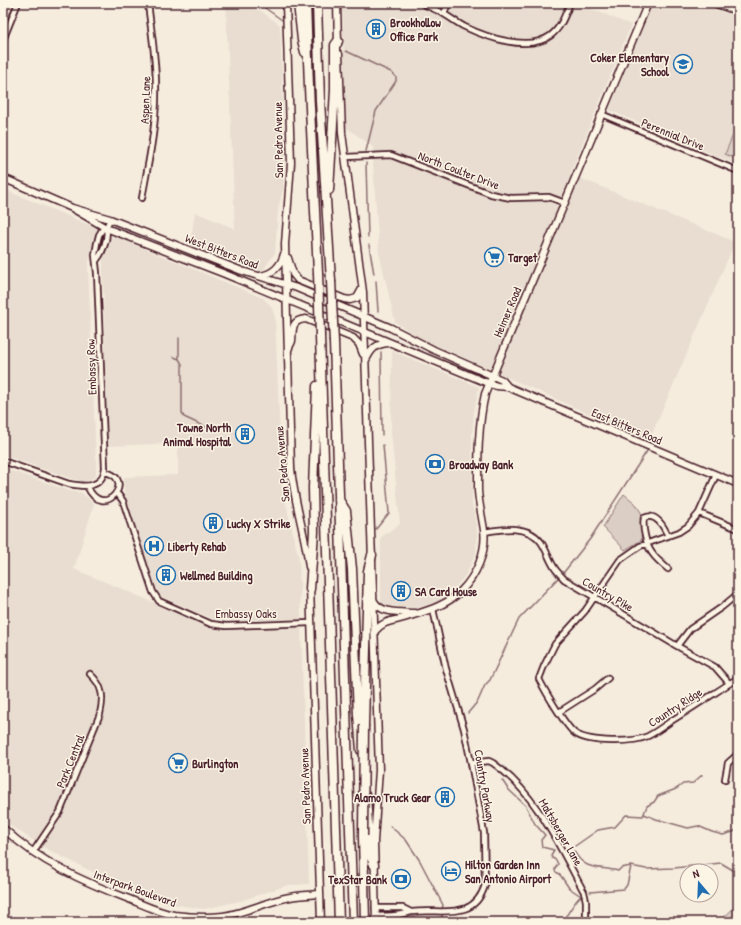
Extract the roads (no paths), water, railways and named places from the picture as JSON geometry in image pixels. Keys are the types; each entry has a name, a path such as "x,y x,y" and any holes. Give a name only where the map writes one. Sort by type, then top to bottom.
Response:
{"highway":[{"path":"298,3 302,40 308,62"},
{"path":"306,3 321,353 339,922"},
{"path":"317,3 320,101 334,342 353,922"},
{"path":"326,211 331,174 335,100 334,45 338,41"},
{"path":"310,589 314,532 313,478 316,396 321,353"},
{"path":"339,500 346,511 352,569 358,721 368,809 370,854 374,865"},
{"path":"365,922 363,836 364,725 368,571 372,555"}],"main road":[{"name":"San Pedro Avenue","path":"286,3 291,163 285,244 292,474 297,507 307,553 310,589 321,922"},
{"name":"Heimer Road","path":"374,632 386,621 407,617 433,609 454,597 472,578 481,556 484,541 478,492 480,413 485,394 648,3"},
{"path":"338,4 341,121 363,288 379,770 374,837 376,919"},
{"name":"West Bitters Road","path":"3,178 72,208 106,228 286,300"},
{"name":"West Bitters Road","path":"72,208 110,219 255,275 297,288 364,317"},
{"path":"255,275 265,275 276,268 283,258 285,244"},
{"path":"285,244 292,274 300,281 346,300 356,298 363,288"},
{"name":"East Bitters Road","path":"286,300 490,384 508,387 738,484"},
{"name":"East Bitters Road","path":"364,317 391,328 434,350 502,380 508,387"},
{"path":"288,350 292,343 292,330 294,325 300,320 306,319 354,339 361,347 366,361"},
{"path":"366,361 373,348 388,343"},
{"name":"Heimer Road","path":"373,597 377,606 384,610 416,613"},
{"name":"Interpark Boulevard","path":"3,828 12,837 57,867 87,882 158,911 174,915 191,917 224,916 240,913 289,897 320,894"}],"street":[{"path":"3,38 18,3"},
{"name":"Aspen Lane","path":"142,198 154,132 156,92 155,61 148,3"},
{"path":"422,3 484,35 526,43 543,40 554,32 564,19 570,3"},
{"path":"444,14 448,3"},
{"path":"712,3 738,12"},
{"name":"Perennial Drive","path":"601,114 738,171"},
{"name":"North Coulter Drive","path":"346,157 391,156 490,194 511,198 549,197 565,202"},
{"name":"Embassy Row","path":"104,472 95,255 101,232 106,228 110,219"},
{"path":"3,461 69,484 87,486 98,483 104,472"},
{"name":"Embassy Oaks","path":"104,472 117,478 119,486 117,493 123,501 153,592 159,601 211,624 226,626 311,622"},
{"path":"595,597 620,560 633,550 683,530 692,522 699,513 716,475"},
{"path":"87,486 94,497 100,500 113,498 117,493"},
{"path":"699,513 738,530"},
{"path":"668,536 662,524 652,516 644,518 643,522 652,553 668,569"},
{"name":"Country Pike","path":"484,532 508,528 533,535 542,543 554,568 564,579 715,667 729,683"},
{"name":"Country Ridge","path":"595,597 585,611 555,644 539,679 545,692 572,731 577,735 588,739 620,741 648,736 738,678"},
{"path":"677,646 690,628 722,607 734,597"},
{"name":"Country Parkway","path":"376,919 403,915 412,912 461,911 473,905 478,900 485,885 484,833 471,763 464,729 446,669 433,609"},
{"name":"Park Central","path":"33,852 60,812 100,714 103,700 102,689 98,681 90,674"},
{"path":"559,712 595,689 608,678"},
{"path":"725,779 728,763 738,754"},
{"name":"Maltsberger Lane","path":"471,763 493,763 513,780 535,804 544,817 584,892 586,900 586,922"},
{"name":"Country Parkway","path":"375,908 403,908 412,912"}],"waterway":[{"path":"258,3 282,20"},
{"path":"346,51 391,72 396,77 396,81 376,111 366,151"},
{"path":"366,163 368,237"},
{"path":"369,245 374,274"},
{"path":"376,281 378,311"},
{"path":"179,338 179,359 182,364 182,413 184,417 212,430"},
{"path":"381,352 382,435"},
{"path":"174,357 179,359"},
{"path":"376,529 389,513 383,445"},
{"path":"564,572 590,539 647,451"},
{"path":"468,713 478,701 485,685 490,680 519,619 558,578"},
{"path":"575,846 598,830 615,827 626,815 643,816 647,806 654,802 658,796 676,789 683,784 693,783 702,775"},
{"path":"502,780 508,789 526,806 535,824 545,835 541,840 542,847 554,850 551,855 558,864 555,871 561,876 569,888 581,896 560,922"},
{"path":"644,814 688,828 698,826 723,835 738,829"},
{"path":"390,826 406,840 420,861 443,905 442,909"},
{"path":"574,851 578,858 593,867 618,871 621,868 631,866"},
{"path":"590,892 624,889 627,885 631,866 646,869 674,868 721,863 738,873"},
{"path":"442,913 442,922"}],"place":[{"name":"Brookhollow Office Park","path":"376,29"},
{"name":"Coker Elementary School","path":"683,64"},
{"name":"Target","path":"494,257"},
{"name":"Towne North Animal Hospital","path":"245,434"},
{"name":"Broadway Bank","path":"435,464"},
{"name":"Lucky X Strike","path":"213,523"},
{"name":"Liberty Rehab","path":"154,546"},
{"name":"Wellmed Building","path":"166,575"},
{"name":"SA Card House","path":"401,591"},
{"name":"Burlington","path":"178,763"},
{"name":"Alamo Truck Gear","path":"445,797"},
{"name":"Hilton Garden Inn San Antonio Airport","path":"451,871"},
{"name":"TexStar Bank","path":"401,879"}]}
